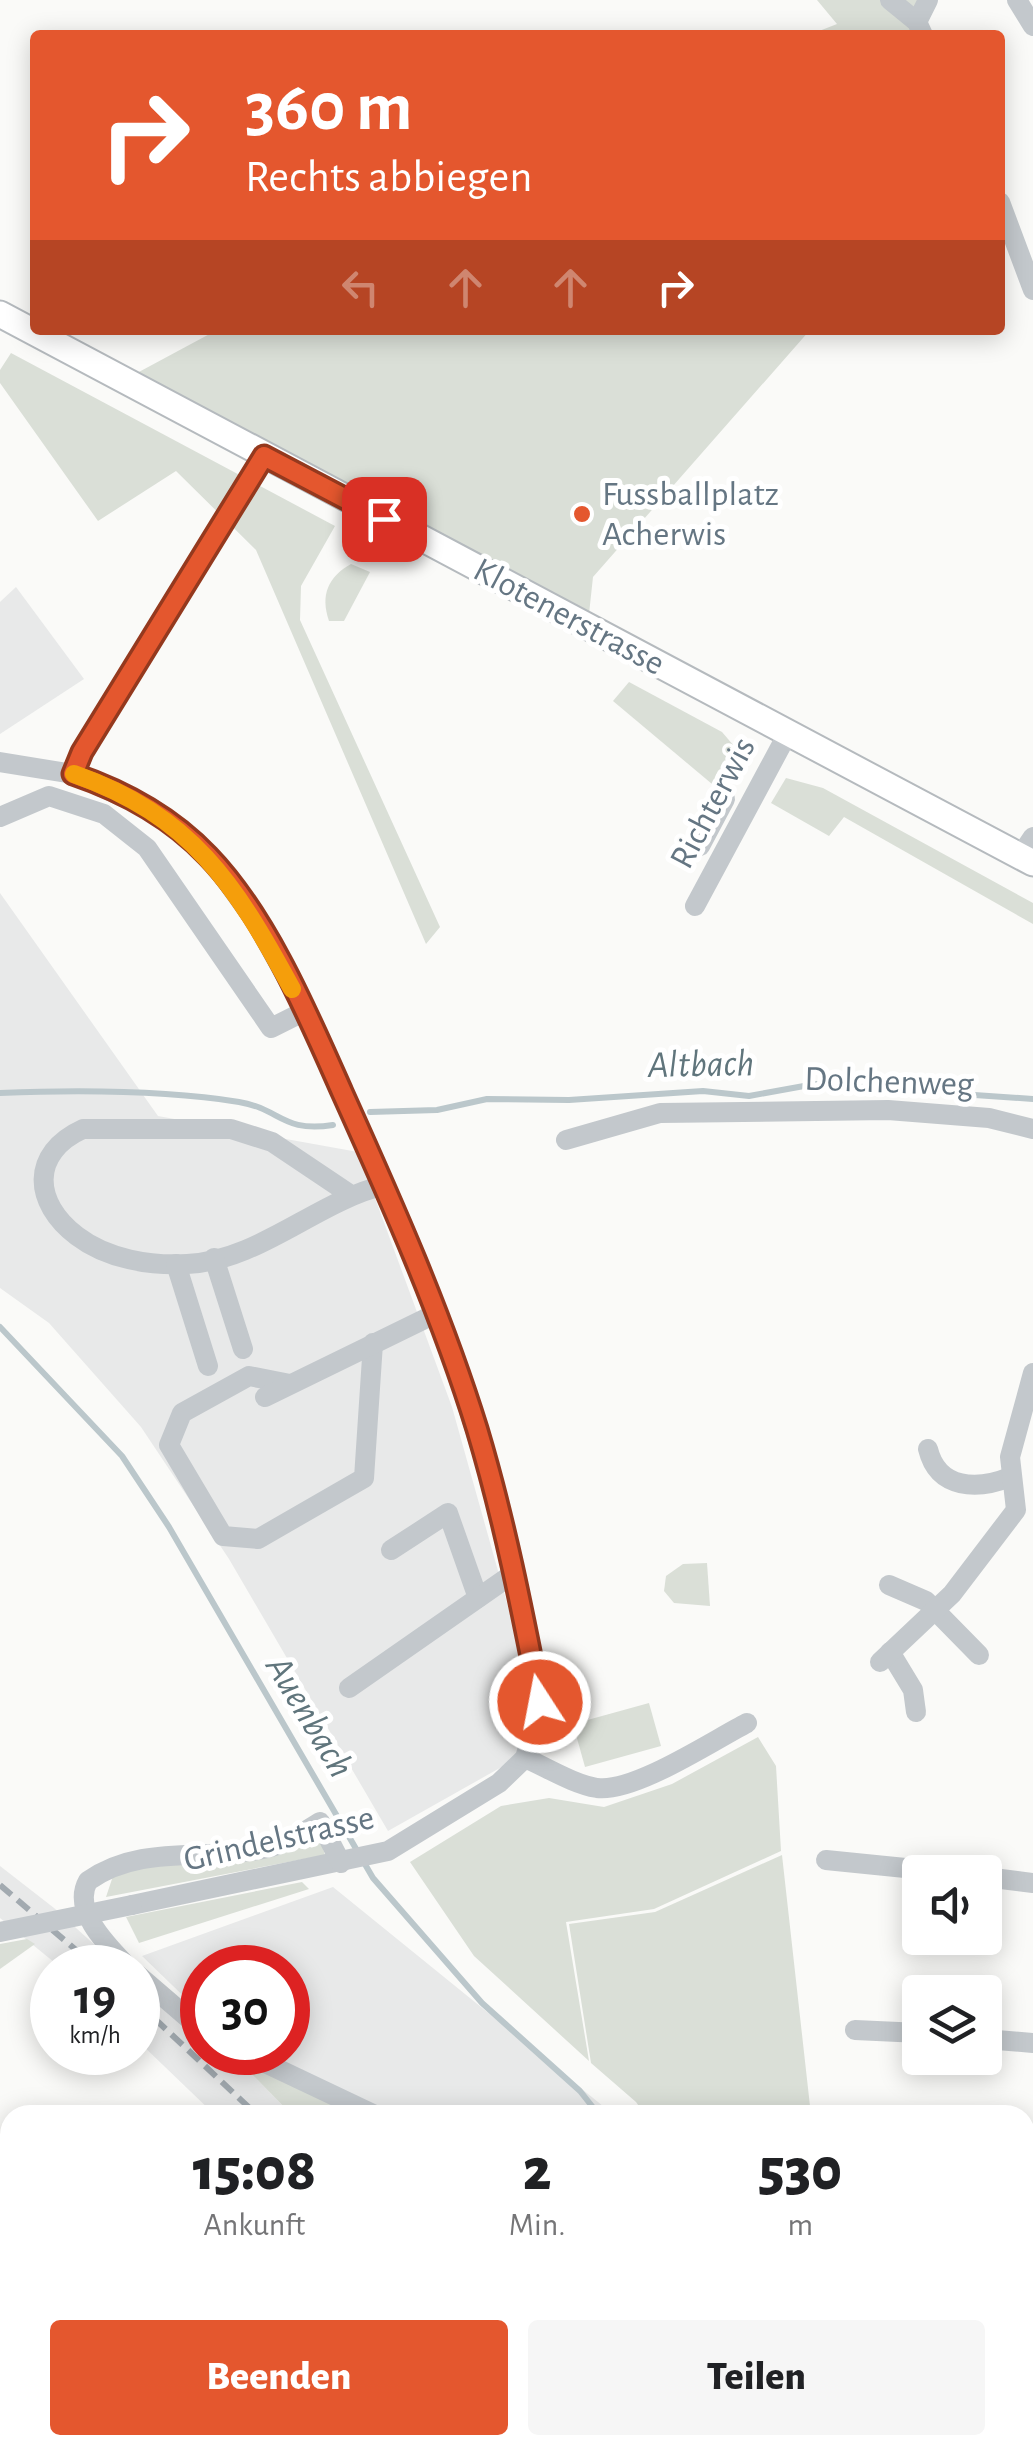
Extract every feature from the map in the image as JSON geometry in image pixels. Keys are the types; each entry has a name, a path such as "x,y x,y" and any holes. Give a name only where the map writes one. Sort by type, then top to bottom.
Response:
{"main road":[{"name":"Klotenerstrasse","path":"0,314 30,330"},
{"name":"Klotenerstrasse","path":"39,335 789,731 1029,852"}],"street":[{"path":"890,0 920,29 928,0"},
{"path":"1017,0 1033,26"},
{"path":"1005,215 1033,290"},
{"path":"73,774 82,752 264,456"},
{"name":"Richterwis","path":"695,906 789,731"},
{"path":"0,762 73,774 154,812 207,854 236,890 305,1012 385,1185 437,1313 477,1430 514,1573 540,1702 525,1758 581,1783 610,1788 632,1782 747,1723"},
{"path":"0,817 49,796 104,814 147,848 271,1028 305,1012"},
{"path":"700,846 726,799"},
{"name":"Dolchenweg","path":"566,1140 660,1113 888,1110 989,1118 1033,1129"},
{"path":"351,1195 272,1142 231,1129 83,1129 63,1138 47,1156 42,1181 52,1207 76,1236 106,1252 140,1262 176,1264 214,1258 278,1234 351,1195 385,1185"},
{"path":"214,1258 242,1349"},
{"path":"176,1264 208,1366"},
{"path":"265,1397 437,1313"},
{"path":"290,1384 249,1376 182,1412 169,1445 223,1536 258,1539 364,1478 373,1343"},
{"path":"916,1712 912,1690 885,1657 938,1610 1025,1514 1010,1477 1010,1457 1033,1372"},
{"path":"928,1448 939,1471 958,1484 983,1488 1010,1477"},
{"path":"391,1550 448,1513 478,1598"},
{"path":"349,1688 514,1573"},
{"path":"889,1585 938,1610 979,1655"},
{"name":"Grindelstrasse","path":"0,1932 388,1851 498,1784 525,1758"},
{"path":"112,1945 84,1908 83,1890 91,1878 137,1859 272,1846 320,1822 356,1859"},
{"path":"826,1860 902,1868"},
{"path":"1002,1879 1033,1883"},
{"path":"160,1994 180,2011"},
{"path":"854,2030 902,2032"},
{"path":"1002,2040 1033,2043"},
{"path":"291,2075 354,2105"}],"shaded area":[{"path":"817,0 928,0 924,30 822,30 837,24"},
{"path":"208,335 806,335 593,577 589,614 137,373"},
{"path":"11,353 335,526 301,586 300,620 440,927 426,944 256,550 176,471 98,521 0,383 0,370"},
{"path":"351,564 370,572 344,621 329,621 325,603 328,588"},
{"path":"16,587 84,679 0,734 0,602"},
{"path":"629,682 722,732 746,760 718,789 613,701"},
{"path":"786,778 823,788 1033,903 1033,924 844,817 829,836 771,803"},
{"path":"0,893 158,1116 358,1152 452,1407 546,1742 388,1831 229,1559 141,1427 49,1323 0,1288"},
{"path":"707,1563 710,1606 674,1603 664,1591 666,1576 683,1564"},
{"path":"649,1703 661,1746 585,1767 573,1724"},
{"path":"758,1737 776,1766 781,1851 654,1909 566,1922 589,2061 474,1956 410,1862 501,1806 549,1798 604,1807 672,1784"},
{"path":"320,1838 325,1855 106,1897 114,1873 165,1862 269,1850"},
{"path":"782,1855 810,2105 638,2105 591,2063 569,1924 655,1912"},
{"path":"0,1866 95,1945 33,1945 0,1918"},
{"path":"302,1882 309,1889 139,1943 126,1917"},
{"path":"333,1887 602,2105 375,2105 306,2075 310,2075 310,1945 180,1945 180,1993 160,1973 160,1949"},
{"path":"27,1939 35,1944 0,1969 0,1944"},
{"path":"160,2004 180,2020 180,2075 253,2075 282,2105 205,2105 160,2062"},
{"path":"253,2075 272,2075 332,2105 282,2105"}],"waterway":[{"name":"Altbach","path":"370,1112 437,1110 487,1099 569,1100 703,1091 749,1096 815,1084 1033,1099"},
{"name":"Altbach","path":"0,1093 181,1095 253,1105 303,1126 333,1125"},
{"name":"Auenbach","path":"0,1327 122,1456 169,1527 373,1878 482,2003 591,2105"}],"railway":[{"path":"0,1885 70,1945"},
{"path":"160,2024 246,2105"}],"slow traffic":[{"path":"74,774 126,795 207,854 255,920 292,989"}],"place":[{"name":"Fussballplatz Acherwis","path":"582,514"}],"route":[{"path":"384,519 264,456 82,752 73,774 126,795 207,854 255,920 312,1024 385,1185 448,1343 500,1512 540,1702"}]}
